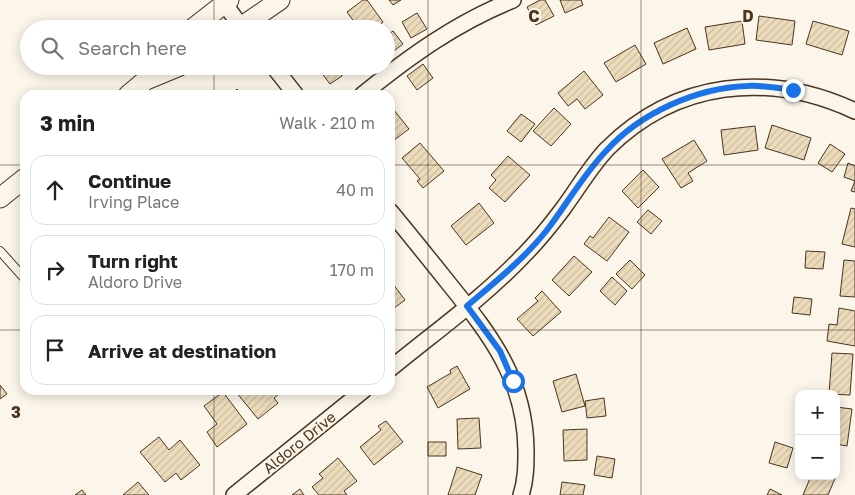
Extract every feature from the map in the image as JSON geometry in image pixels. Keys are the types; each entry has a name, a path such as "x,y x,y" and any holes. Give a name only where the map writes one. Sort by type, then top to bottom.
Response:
{"street":[{"path":"252,20 280,0"},
{"path":"395,68 438,37 513,0"},
{"path":"203,20 226,1 237,20"},
{"path":"133,90 150,75"},
{"path":"280,75 292,90"},
{"path":"368,90 387,75"},
{"path":"395,365 508,271 545,232 606,150 631,128 665,107 700,93 747,86 793,90 826,99 855,111"},
{"path":"0,198 20,182"},
{"path":"395,217 467,306 500,351 519,398 526,430 526,470 521,495"},
{"name":"Aldoro Drive","path":"234,495 358,395"}],"lane":[{"path":"0,251 20,273"}],"building":[{"path":"363,0 367,0 382,20 353,20 347,12"},
{"path":"389,0 401,0 393,5"},
{"path":"540,0 545,0 554,16 536,25 527,7"},
{"path":"560,0 581,0 583,5 565,13"},
{"path":"417,13 427,29 411,38 402,22"},
{"path":"759,16 795,21 792,45 756,40"},
{"path":"742,21 745,44 709,50 705,27"},
{"path":"813,21 849,31 842,55 806,44"},
{"path":"687,28 696,49 663,64 654,43"},
{"path":"395,34 403,44 395,50"},
{"path":"635,45 646,64 616,82 604,63"},
{"path":"423,64 433,78 417,90 407,76"},
{"path":"584,71 603,95 585,109 577,99 568,106 558,93"},
{"path":"323,75 341,75 342,76 330,84"},
{"path":"554,108 571,124 551,146 533,131"},
{"path":"395,111 409,129 395,139"},
{"path":"521,114 535,124 521,142 507,131"},
{"path":"772,125 811,138 804,160 765,148"},
{"path":"755,126 758,150 724,155 721,130"},
{"path":"694,140 707,161 688,173 693,181 681,188 662,159"},
{"path":"420,143 444,171 423,188 417,181 420,179 402,158"},
{"path":"830,144 845,154 832,172 818,163"},
{"path":"508,156 530,175 505,202 489,188 496,180 491,175"},
{"path":"848,163 855,166 855,181 844,177"},
{"path":"643,170 659,187 638,208 622,191"},
{"path":"855,181 855,192 851,191"},
{"path":"479,203 494,223 466,245 451,226"},
{"path":"851,208 855,209 855,247 842,244"},
{"path":"648,210 662,221 651,234 637,222"},
{"path":"609,217 629,232 607,261 584,244 590,236 593,238"},
{"path":"806,251 825,252 823,269 805,268"},
{"path":"574,256 592,272 569,296 552,280"},
{"path":"630,260 645,275 632,289 616,274"},
{"path":"844,260 855,261 855,297 840,296"},
{"path":"612,277 627,291 615,305 600,291"},
{"path":"395,287 405,300 395,307"},
{"path":"542,291 561,312 533,336 517,319 538,301 535,298"},
{"path":"794,297 812,299 810,315 792,313"},
{"path":"839,308 855,311 855,346 827,341 829,324 837,325"},
{"path":"832,353 853,354 850,395 840,395 840,390 829,390"},
{"path":"457,366 470,389 438,408 427,387 451,373 450,370"},
{"path":"576,374 585,406 562,412 553,381"},
{"path":"0,385 7,394 0,399"},
{"path":"219,395 225,395 247,424 217,447 207,432 217,424 204,406"},
{"path":"238,395 278,395 274,398 278,403 258,419"},
{"path":"604,398 606,416 587,418 585,401"},
{"path":"840,408 852,409 847,446 840,445"},
{"path":"479,418 481,448 458,449 457,419"},
{"path":"386,421 403,442 374,465 360,447 381,430 378,426"},
{"path":"587,429 587,460 564,461 563,430"},
{"path":"159,437 169,450 180,440 200,465 181,480 176,473 165,482 140,452"},
{"path":"428,442 446,442 446,456 428,456"},
{"path":"775,442 793,448 787,468 769,463"},
{"path":"597,456 615,459 612,478 594,475"},
{"path":"338,458 357,481 344,491 347,495 319,495 312,487 323,478 319,474"},
{"path":"457,467 482,475 475,495 448,495"},
{"path":"809,480 834,480 828,495 803,495"},
{"path":"138,482 149,495 123,495"},
{"path":"562,482 585,485 583,495 560,495"},
{"path":"300,489 304,495 292,495"},
{"path":"770,489 782,495 767,495"},
{"path":"82,490 86,495 75,495"}],"route":[{"path":"513,381 500,351 467,306 508,271 545,232 606,150 643,120 665,107 700,93 747,86 793,90"}]}
